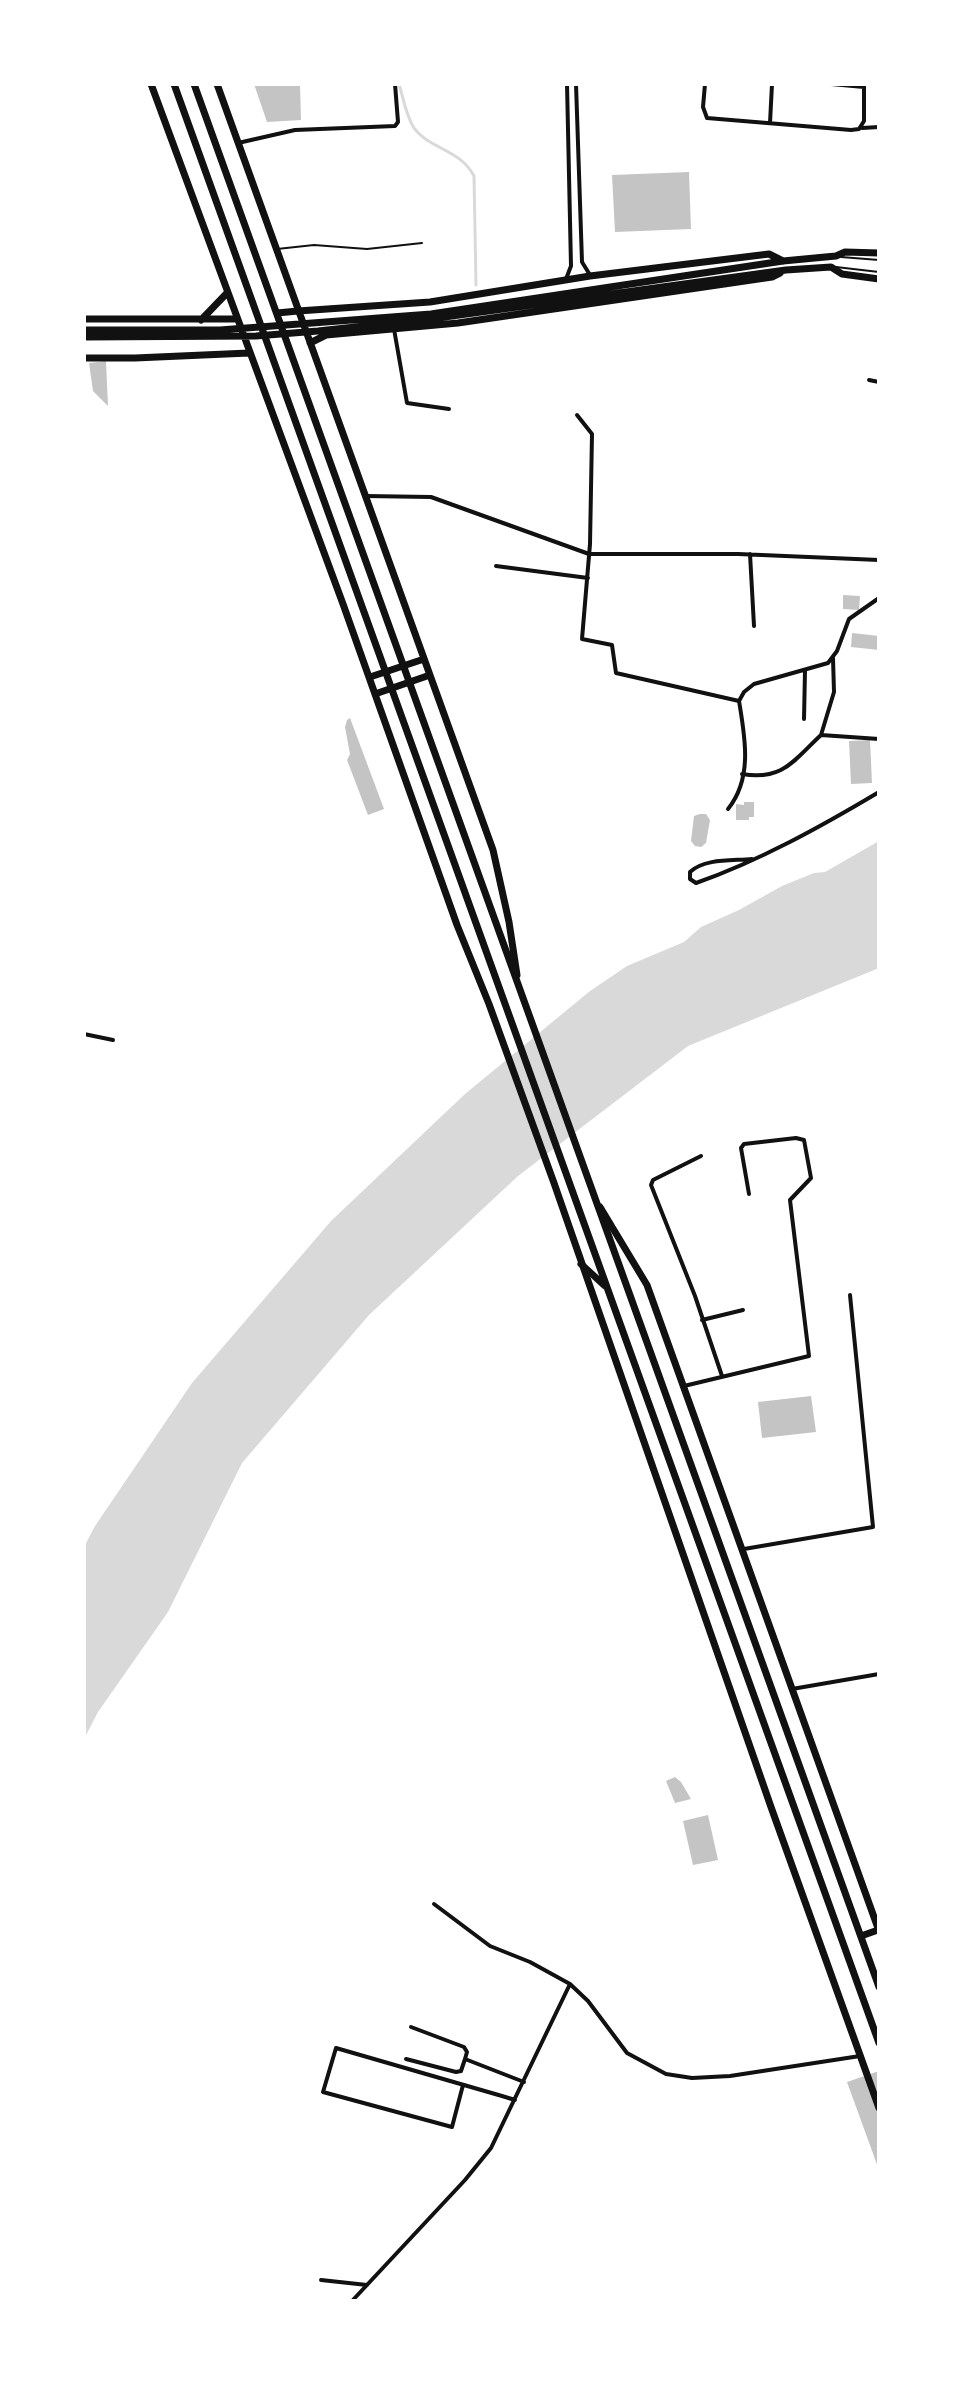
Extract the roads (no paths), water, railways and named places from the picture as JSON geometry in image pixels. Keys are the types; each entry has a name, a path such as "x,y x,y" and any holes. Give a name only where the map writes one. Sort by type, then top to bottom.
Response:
{"main road":[{"path":"151,84 554,1183 879,2108"},
{"path":"174,84 879,2043"},
{"path":"194,84 879,1987"},
{"path":"217,84 493,850 520,990"},
{"path":"84,337 256,336 430,319 761,268 783,261 836,256 845,252 879,253"},
{"path":"277,313 430,302 566,279 769,254 783,261"},
{"path":"84,330 234,329 431,314 761,268 831,267 842,274 879,279"},
{"path":"310,343 326,335 434,326 772,277 786,270"},
{"path":"201,320 227,293"},
{"path":"430,302 434,326"},
{"path":"84,319 236,319"},
{"path":"84,358 249,353"},
{"path":"370,677 424,659"},
{"path":"375,694 430,675"},
{"path":"593,1194 647,1285 744,1549 879,1930 861,1936"},
{"path":"581,1264 607,1288"}],"street":[{"path":"238,143 287,131 395,126 398,122 395,84"},
{"path":"566,279 571,266 567,84 576,84 582,262 590,276"},
{"path":"705,84 703,107 707,118 859,129 879,127"},
{"path":"770,123 772,84"},
{"path":"831,84 864,86 864,121 859,129"},
{"path":"568,138 577,138"},
{"path":"394,329 407,403 449,409"},
{"path":"869,380 879,382"},
{"path":"577,415 592,434 588,578 581,635 586,640 612,645 616,673 739,701"},
{"path":"365,496 431,497 589,554 750,554 879,560"},
{"path":"750,554 754,626"},
{"path":"496,566 588,578"},
{"path":"742,774 773,775 800,757 821,735 834,692 833,658 849,619 879,598"},
{"path":"728,809 737,795 747,752 739,701 744,692 754,684 805,671 833,658"},
{"path":"804,719 805,671"},
{"path":"821,735 879,739"},
{"path":"752,859 704,864 690,872 690,879 696,883 752,859 879,792"},
{"path":"84,1034 113,1040"},
{"path":"684,1386 806,1358 810,1351 796,1268 790,1200 811,1178 804,1140 796,1138 744,1144 741,1148 749,1194"},
{"path":"701,1156 653,1180 651,1185 722,1376"},
{"path":"744,1549 873,1527 850,1295"},
{"path":"702,1320 743,1310"},
{"path":"792,1689 879,1674"},
{"path":"434,1904 490,1946 530,1962 570,1984 588,2001 627,2053 666,2074 692,2078 730,2076 860,2056"},
{"path":"352,2301 491,2148 570,1984"},
{"path":"406,2059 456,2072 461,2071 467,2052 464,2047 411,2027"},
{"path":"463,2085 452,2127 323,2092 336,2048 515,2100"},
{"path":"465,2059 524,2082"},
{"path":"321,2280 367,2285"}],"lane":[{"path":"276,249 314,245 367,249 422,243"},
{"path":"836,256 879,260"},
{"path":"831,267 879,272"}],"waterway":[{"path":"399,84 414,128 428,141 461,160 474,176 476,285"}]}
